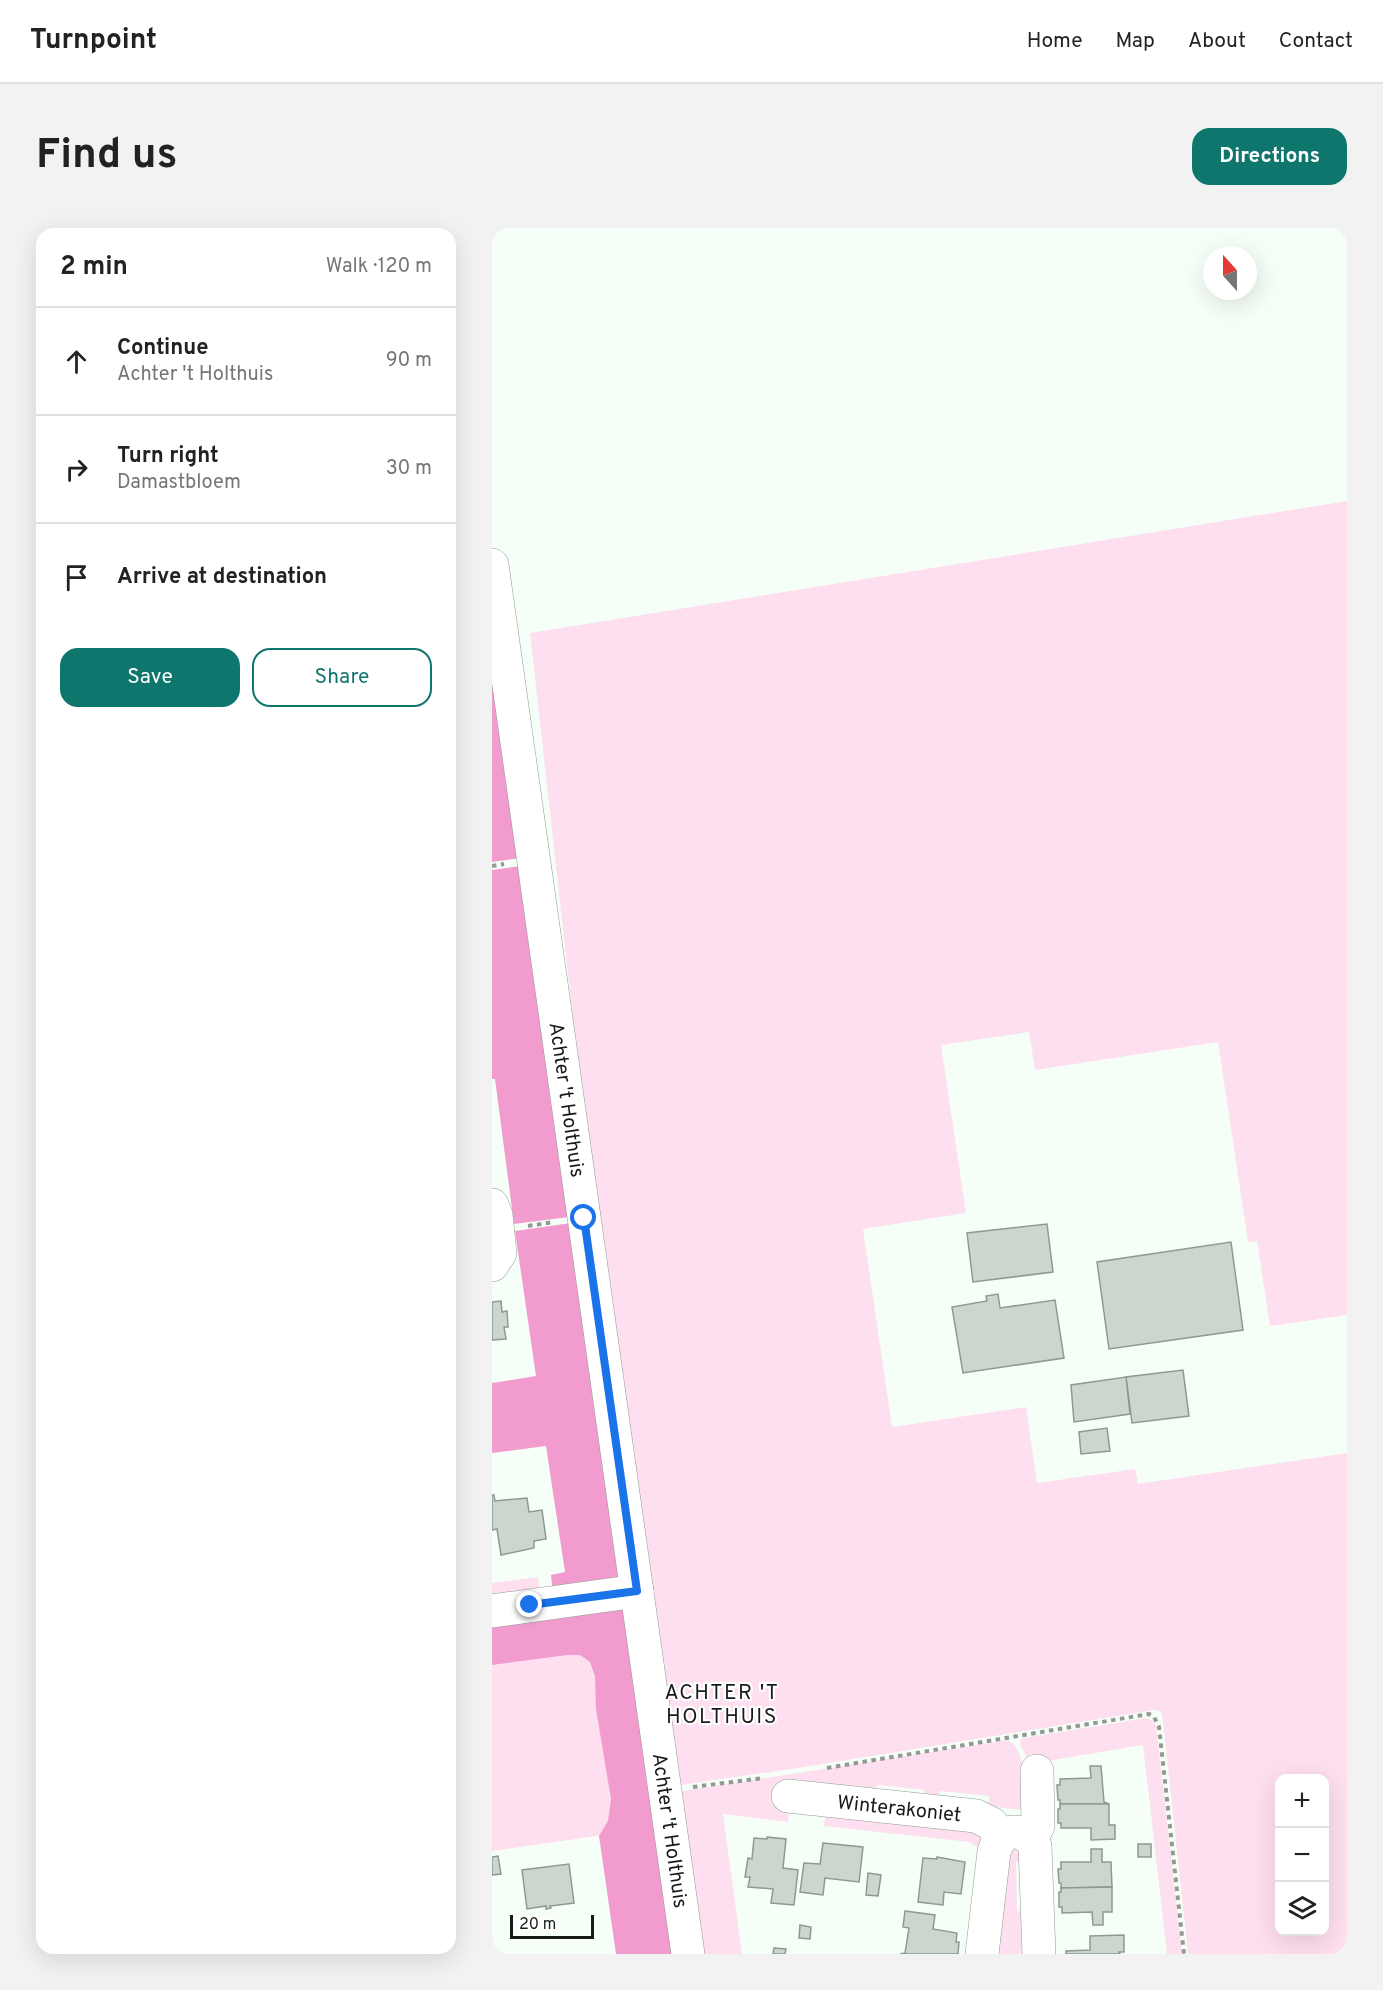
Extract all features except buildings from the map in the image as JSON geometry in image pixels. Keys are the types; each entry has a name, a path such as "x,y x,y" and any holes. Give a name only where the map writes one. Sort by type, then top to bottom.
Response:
{"street":[{"name":"Achter 't Holthuis","path":"492,565 688,1954"},
{"path":"492,1265 500,1253 495,1218"},
{"path":"492,1611 637,1591"},
{"path":"982,1954 996,1843 1016,1838 1038,1826 1037,1771"},
{"name":"Winterakoniet","path":"776,1787 976,1816 1016,1838"},
{"path":"1016,1838 1035,1846 1038,1954"}],"path":[{"path":"495,1218 584,1218"},
{"path":"818,1769 1149,1714 1154,1716 1159,1727 1184,1954"},
{"path":"684,1788 776,1787"}],"shaded area":[{"path":"1347,501 1347,1315 1270,1326 1257,1241 1248,1242 1218,1042 1035,1070 1029,1032 941,1045 966,1213 863,1229 892,1427 1026,1407 1037,1483 1135,1469 1138,1484 1347,1453 1347,1954 1188,1954 1163,1721 1161,1712 1155,1710 681,1785 640,1550 601,1270 530,633"},
{"path":"492,606 527,857 492,862"},
{"path":"528,865 577,1216 514,1224 495,1079 492,1079 492,870"},
{"path":"578,1222 629,1583 553,1593 551,1575 565,1572 546,1446 492,1453 492,1383 536,1376 515,1231"},
{"path":"538,1577 540,1595 492,1602 492,1583"},
{"path":"632,1602 665,1826 492,1851 492,1621"},
{"path":"632,1602 682,1954 616,1954 599,1836 608,1821 611,1799 596,1709 595,1676 590,1662 580,1655 567,1655 492,1665 492,1621"},
{"path":"1146,1718 1152,1720 1156,1725 1182,1954 1167,1954 1143,1745 1047,1761 1031,1767 1020,1744 1023,1738"},
{"path":"1008,1740 1015,1745 1027,1772 1022,1810 988,1806 989,1796 940,1791 939,1801 925,1799 925,1790 877,1785 875,1795 790,1806 788,1822 723,1814 742,1954 695,1954 682,1791"},
{"path":"826,1810 969,1824 983,1835 978,1848 970,1842 824,1826"},
{"path":"1014,1845 1026,1862 1016,1862 1017,1911 1027,1912 1027,1954 994,1954 1005,1851"}],"district":[{"name":"ACHTER 'T HOLTHUIS","path":"722,1704"}],"route":[{"path":"530,1605 637,1591 584,1218"}]}
